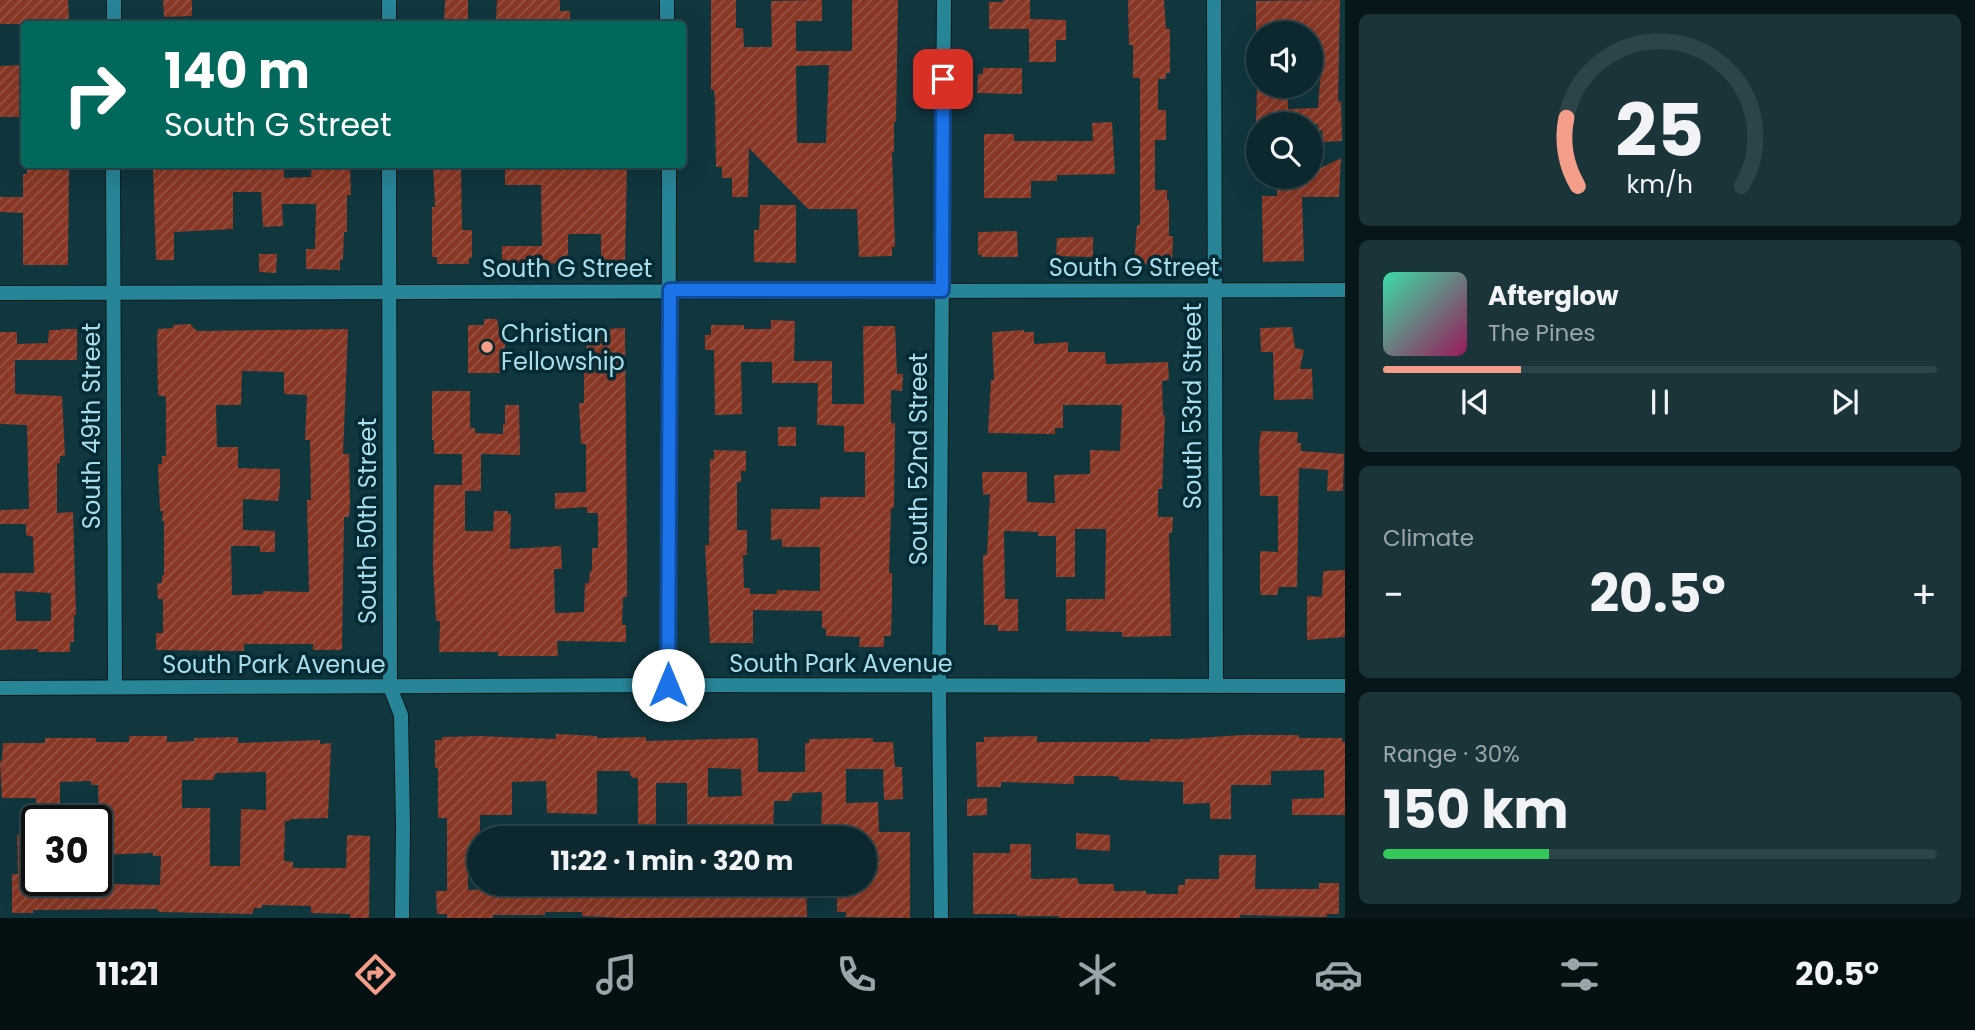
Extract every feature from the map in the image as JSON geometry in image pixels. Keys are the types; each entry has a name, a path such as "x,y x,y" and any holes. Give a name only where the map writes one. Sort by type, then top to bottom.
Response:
{"street":[{"path":"114,0 114,21"},
{"path":"389,0 389,21"},
{"path":"667,0 667,21"},
{"name":"South 52nd Street","path":"941,918 939,686 944,0"},
{"name":"South 53rd Street","path":"1214,0 1216,686"},
{"name":"South 49th Street","path":"113,168 115,687"},
{"name":"South 50th Street","path":"389,168 390,687 401,715 401,918"},
{"path":"668,685 669,168"},
{"name":"South G Street","path":"0,293 1345,290"},
{"name":"South Park Avenue","path":"0,688 1345,686"}],"building":[{"path":"0,0 68,0 69,21 0,24"},
{"path":"163,0 192,0 192,16 164,17"},
{"path":"445,0 468,0 468,21 444,21"},
{"path":"497,0 560,0 560,11 570,11 570,21 496,21"},
{"path":"711,0 736,0 736,28 743,28 744,47 772,47 771,1 822,0 822,21 796,21 796,51 852,51 852,0 898,0 896,122 892,152 895,247 892,247 892,256 859,257 857,209 808,209 749,148 748,197 732,197 732,178 722,178 722,167 716,167 715,100 714,90 711,90","holes":["829,65 826,143 797,143 796,66"]},
{"path":"1030,0 1030,19 1066,20 1066,40 1056,40 1056,62 1029,62 1029,29 989,29 989,2"},
{"path":"1128,0 1164,0 1166,29 1170,29 1170,73 1166,73 1166,79 1158,79 1158,110 1166,110 1166,140 1155,140 1155,190 1167,190 1169,236 1173,236 1172,265 1134,264 1137,225 1140,225 1140,78 1133,78 1133,45 1129,45"},
{"path":"1340,0 1338,102 1341,101 1342,141 1323,142 1323,112 1256,112 1257,98 1288,98 1288,109 1318,108 1319,98 1323,98 1323,21 1256,21 1256,1"},
{"path":"21,65 21,117 0,117 0,66"},
{"path":"983,68 1022,68 1022,94 977,93 978,74 983,74"},
{"path":"1112,122 1115,174 1057,175 1057,181 1031,181 1031,198 984,198 984,134 1014,134 1014,141 1093,141 1092,123"},
{"path":"1341,158 1339,197 1302,197 1304,261 1263,262 1262,196 1277,196 1277,189 1323,189 1323,167"},
{"path":"27,168 69,168 68,265 23,265 23,213 0,212 0,197 23,197 23,174 27,174"},
{"path":"153,168 284,168 284,178 311,177 312,168 350,168 351,195 347,195 347,232 344,232 340,270 306,269 306,249 315,249 316,204 282,204 283,226 263,227 261,192 233,192 233,229 174,232 174,260 156,260"},
{"path":"433,168 461,168 462,230 472,230 472,258 469,258 469,264 437,264 437,257 432,257 432,207 435,207"},
{"path":"505,168 627,168 625,262 601,263 601,234 568,234 568,263 502,265 502,246 542,246 541,185 505,185"},
{"path":"760,205 796,205 796,263 754,262 754,230 759,230"},
{"path":"1017,231 1018,257 978,255 978,232"},
{"path":"1093,237 1093,257 1056,256 1057,238"},
{"path":"259,254 277,254 276,273 259,272"},
{"name":"Christian Fellowship","path":"484,319 497,319 500,337 505,337 505,369 501,369 501,373 468,373 468,325 484,325"},
{"path":"771,320 795,321 794,361 832,361 832,404 864,404 863,326 895,326 897,374 903,374 902,391 891,390 891,423 895,423 894,508 891,508 889,573 892,573 892,600 891,636 884,636 884,647 859,647 860,637 826,636 826,629 822,628 822,611 753,610 753,643 710,643 705,545 709,545 710,459 714,459 714,450 746,451 746,471 741,471 741,482 737,482 737,530 747,530 747,555 743,555 744,588 750,588 750,594 777,594 777,590 820,591 820,547 782,547 782,539 771,540 771,509 820,509 820,497 865,497 865,452 844,452 844,426 817,425 818,383 772,383 772,362 741,362 742,414 715,415 714,350 705,350 705,335 711,335 711,325 744,325 744,329 771,329"},
{"path":"190,324 197,331 348,329 343,454 349,454 350,502 349,517 344,517 342,650 313,650 313,644 244,644 244,651 156,650 156,633 163,633 163,599 158,599 157,583 162,583 164,575 164,521 163,511 160,511 158,464 162,464 162,456 166,456 166,397 158,395 157,337 158,329 173,328 173,325","holes":["242,371 284,372 284,394 307,395 305,440 310,440 311,500 307,500 309,592 263,591 263,594 232,595 231,546 260,546 260,552 275,552 275,531 243,530 243,499 278,501 280,469 238,468 238,447 217,447 216,405 241,405"]},
{"path":"1292,327 1295,348 1304,350 1300,369 1312,369 1313,399 1274,400 1273,352 1261,352 1260,328"},
{"path":"625,328 627,597 623,597 622,625 626,625 626,642 557,641 558,656 439,652 440,621 436,621 433,566 434,485 462,485 462,454 434,454 432,391 470,391 470,425 475,428 475,433 503,434 505,405 519,405 520,455 481,454 481,491 465,491 465,531 493,531 494,511 508,511 508,514 511,514 510,549 561,546 562,569 554,569 555,613 584,612 585,583 589,583 592,571 592,548 598,548 598,513 587,513 587,507 555,509 555,493 586,492 586,444 581,444 579,403 584,403 586,330"},
{"path":"77,329 77,360 15,360 15,394 62,396 65,456 60,456 60,463 57,463 57,513 73,512 76,615 74,642 70,642 70,652 0,650 0,573 34,573 33,537 26,535 26,524 0,524 0,510 29,509 27,425 0,424 0,332 17,332 17,344 48,343 49,330","holes":["15,591 51,593 51,621 16,621"]},
{"path":"992,332 1034,332 1034,344 1068,342 1068,352 1105,352 1106,364 1168,362 1169,380 1162,381 1165,415 1158,517 1173,517 1172,533 1169,533 1171,636 1122,637 1122,632 1066,631 1066,599 1105,599 1106,529 1075,529 1075,577 1056,577 1056,536 1038,536 1038,532 1004,531 1005,599 1018,599 1018,631 998,631 998,625 984,625 983,555 987,555 990,494 983,495 982,472 1027,472 1027,502 1055,503 1054,475 1090,474 1090,450 1120,451 1122,405 1063,405 1063,428 1055,428 1055,434 988,433 991,380 994,380"},
{"path":"778,427 796,427 796,446 778,446"},
{"path":"1261,431 1298,432 1297,443 1301,443 1301,451 1344,454 1343,491 1327,491 1328,470 1299,468 1297,587 1279,587 1277,595 1261,595 1260,590 1260,551 1278,552 1278,496 1260,496"},
{"path":"1345,570 1345,637 1307,640 1307,596 1322,597 1323,571"},
{"path":"556,734 597,738 646,737 646,741 754,738 758,739 758,772 805,772 805,743 809,743 809,739 873,738 873,742 893,742 895,767 902,767 903,799 884,800 883,769 846,769 846,803 878,802 879,832 910,832 910,918 846,917 846,912 837,912 837,898 842,896 877,896 877,826 821,826 822,792 793,793 790,801 774,801 773,826 687,826 687,783 656,783 656,826 638,826 638,778 632,778 629,771 597,771 597,814 547,813 546,781 512,782 512,815 480,815 480,826 467,826 467,896 806,896 807,917 625,918 582,916 582,912 545,912 545,915 447,918 447,914 437,914 436,891 447,891 447,818 438,818 435,740 442,740 442,737 556,739","holes":["708,768 741,769 742,796 708,797"]},
{"path":"1243,735 1342,738 1345,742 1345,815 1292,815 1292,799 1324,798 1324,770 1271,771 1271,785 1231,785 1231,819 1210,819 1210,803 1183,804 1183,782 1074,776 1074,784 1001,782 1001,787 977,787 976,742 984,742 984,737 1037,736 1037,742 1150,742 1150,739"},
{"path":"129,736 167,736 167,742 238,737 238,743 320,740 320,744 331,743 328,818 285,821 284,861 293,862 293,868 346,868 347,835 370,836 369,918 350,918 350,914 311,913 311,906 262,905 262,908 254,908 252,914 160,912 156,909 33,910 33,913 12,913 12,874 18,874 17,835 21,835 21,896 112,896 112,884 160,885 161,856 153,856 153,853 112,854 112,805 98,805 98,785 91,785 91,781 60,782 60,805 36,805 36,798 2,798 0,761 3,743 45,743 45,738 96,738 96,742 129,742","holes":["266,772 266,810 241,809 240,866 210,866 210,808 182,808 182,780 213,780 216,773"]},
{"path":"987,798 987,815 967,816 967,799"},
{"path":"1076,833 1110,835 1110,851 1076,849"},
{"path":"1010,844 1031,844 1031,879 1077,878 1079,884 1114,884 1114,891 1146,891 1146,894 1178,894 1178,885 1185,885 1185,879 1219,879 1219,855 1256,855 1255,889 1319,889 1319,883 1339,883 1339,914 1327,914 1327,917 1240,915 1240,918 1059,918 973,914 973,853 1010,853"}],"place":[{"name":"Christian Fellowship","path":"487,347"}],"route":[{"path":"668,685 670,290 942,290 943,79"}]}
